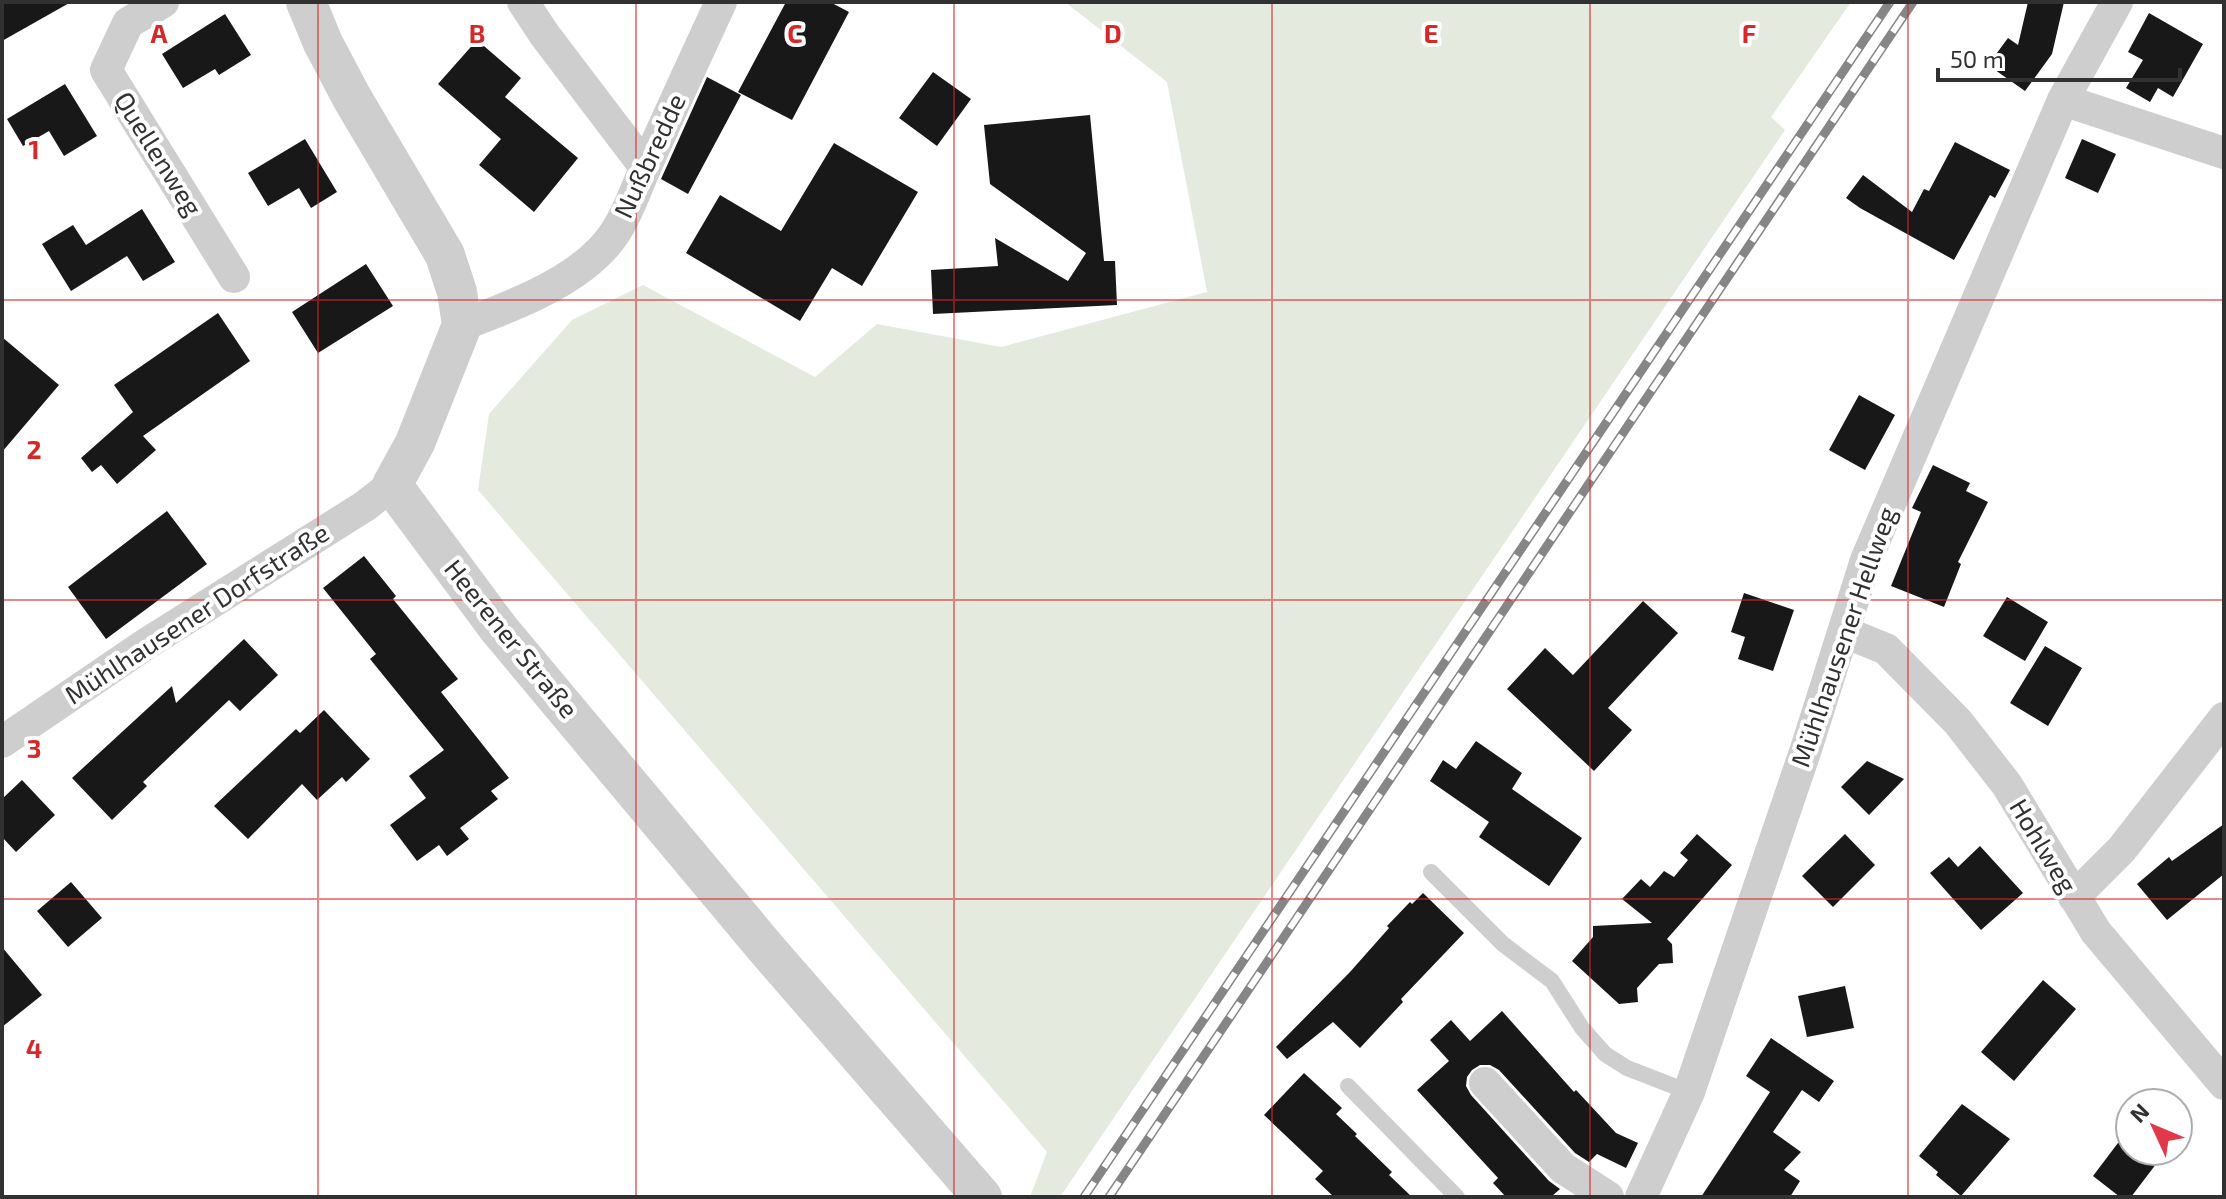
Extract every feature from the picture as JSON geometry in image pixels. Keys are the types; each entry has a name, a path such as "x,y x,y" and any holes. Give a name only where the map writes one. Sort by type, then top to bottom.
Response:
{"street":[{"name":"Quellenweg","path":"163,2 128,23 106,70 234,277"},
{"path":"306,2 352,98 445,255 457,292 462,325 415,443 392,485"},
{"path":"523,2 645,167"},
{"name":"Nußbredde","path":"462,325 502,310 573,273 603,249 630,207 645,167 721,2"},
{"name":"Mühlhausener Hellweg","path":"1641,1197 1689,1092 1866,560 2063,100 2117,2"},
{"path":"2063,100 2224,153"},
{"name":"Mühlhausener Dorfstraße","path":"2,742 146,644 365,506 392,485"},
{"name":"Heerener Straße","path":"392,485 499,629 774,958 982,1197"},
{"name":"Hohlweg","path":"1844,632 1886,649 1958,722 2007,785 2074,897 2127,971 2224,1084"},
{"path":"2074,897 2122,849 2224,718"},
{"path":"1485,1083 1563,1168 1608,1197"}],"lane":[{"path":"1431,872 1503,944 1552,981 1582,1028 1605,1054 1627,1068 1689,1092"},
{"path":"1348,1086 1457,1197"}],"shaded area":[{"path":"1065,2 1851,2 1771,117 1785,130 1060,1197 1030,1197 1047,1152 478,490 489,414 572,320 643,285 815,377 877,324 1001,347 1207,292 1167,82"}],"building":[{"path":"2,2 71,2 2,41"},
{"path":"786,2 830,2 849,12 792,120 738,92"},
{"path":"2028,2 2064,2 2052,54 2025,91 1988,65 2008,38 2018,45"},
{"path":"2149,13 2203,44 2173,97 2158,88 2150,102 2126,88 2143,60 2128,52"},
{"path":"225,14 251,55 219,75 215,69 183,88 162,54"},
{"path":"477,40 521,78 505,97 578,158 534,212 479,165 501,139 438,84"},
{"path":"933,72 971,99 937,146 899,118"},
{"path":"707,77 741,95 688,194 661,179"},
{"path":"65,84 97,136 64,156 49,131 23,146 7,119"},
{"path":"1090,115 1104,261 1115,261 1117,305 933,314 931,270 998,266 995,238 1068,281 1086,253 990,184 984,125"},
{"path":"305,139 337,192 311,208 299,188 268,206 248,173"},
{"path":"2082,139 2116,154 2098,193 2065,178"},
{"path":"1955,142 2010,170 1995,198 1990,195 1954,260 1846,198 1863,175 1912,212 1924,189 1929,191"},
{"path":"834,143 918,192 862,286 832,268 800,321 686,253 720,195 781,231"},
{"path":"142,209 175,262 143,281 127,256 71,291 42,244 73,225 86,245"},
{"path":"366,264 393,306 318,353 292,312"},
{"path":"218,313 250,361 143,436 156,450 117,484 101,465 92,472 81,458 133,412 114,385"},
{"path":"2,337 59,385 2,452"},
{"path":"1859,395 1895,415 1865,470 1829,450"},
{"path":"1933,465 1970,483 1966,491 1988,502 1958,562 1961,564 1944,607 1891,586 1921,512 1912,508"},
{"path":"167,511 207,564 106,639 68,587"},
{"path":"364,556 396,596 393,599 458,679 441,692 509,778 491,791 498,799 460,828 469,839 447,856 439,845 417,861 390,825 426,798 409,776 444,750 370,659 376,654 323,588"},
{"path":"1744,593 1794,610 1773,671 1738,659 1745,637 1731,632"},
{"path":"2007,597 2048,622 2025,661 1983,636"},
{"path":"1643,601 1678,633 1608,708 1632,730 1594,771 1507,689 1545,648 1573,675"},
{"path":"244,639 278,675 240,711 229,700 143,782 147,786 112,820 72,778 172,686 176,703"},
{"path":"2045,646 2082,668 2048,726 2010,703"},
{"path":"324,710 370,759 346,782 342,777 317,800 302,784 248,839 214,806 296,729 300,733"},
{"path":"1476,741 1522,773 1512,789 1582,838 1549,886 1479,837 1489,822 1430,781 1443,760 1456,769"},
{"path":"1867,761 1904,779 1869,815 1841,787"},
{"path":"22,780 55,815 16,852 2,837 2,799"},
{"path":"2224,824 2224,874 2167,920 2137,884 2169,857 2172,861"},
{"path":"1697,834 1732,865 1667,939 1672,944 1673,963 1659,964 1637,988 1638,1002 1619,1004 1572,961 1593,937 1593,926 1652,923 1622,899 1641,879 1650,887 1664,871 1674,877 1688,860 1680,853"},
{"path":"1845,834 1875,865 1833,907 1802,876"},
{"path":"1980,846 2023,893 1981,930 1930,873 1949,857 1958,867"},
{"path":"71,882 102,918 68,947 37,911"},
{"path":"1423,893 1464,933 1401,999 1403,1002 1360,1048 1333,1022 1287,1059 1276,1047 1350,972 1389,928 1387,926"},
{"path":"2,947 42,995 2,1027"},
{"path":"2043,980 2076,1009 2014,1081 1981,1052"},
{"path":"1845,986 1854,1028 1807,1037 1798,996"},
{"path":"1502,1011 1574,1092 1576,1090 1616,1133 1638,1143 1626,1168 1597,1154 1589,1162 1575,1153 1499,1070 1490,1065 1480,1065 1467,1077 1466,1086 1471,1095 1549,1181 1560,1189 1551,1197 1506,1197 1493,1183 1498,1178 1417,1090 1449,1061 1430,1040 1451,1020 1470,1041"},
{"path":"1771,1038 1834,1081 1819,1102 1802,1090 1773,1132 1801,1152 1784,1170 1800,1181 1790,1197 1701,1197 1770,1092 1746,1076"},
{"path":"1304,1073 1342,1108 1336,1114 1412,1197 1334,1197 1315,1179 1323,1171 1264,1115"},
{"path":"1962,1104 2010,1139 1961,1196 1919,1156"},
{"path":"2114,1148 2114,1167 2154,1167 2131,1197 2120,1197 2093,1176"}],"railway":[{"path":"1084,1197 1890,2"},
{"path":"1109,1197 1913,2"}]}
